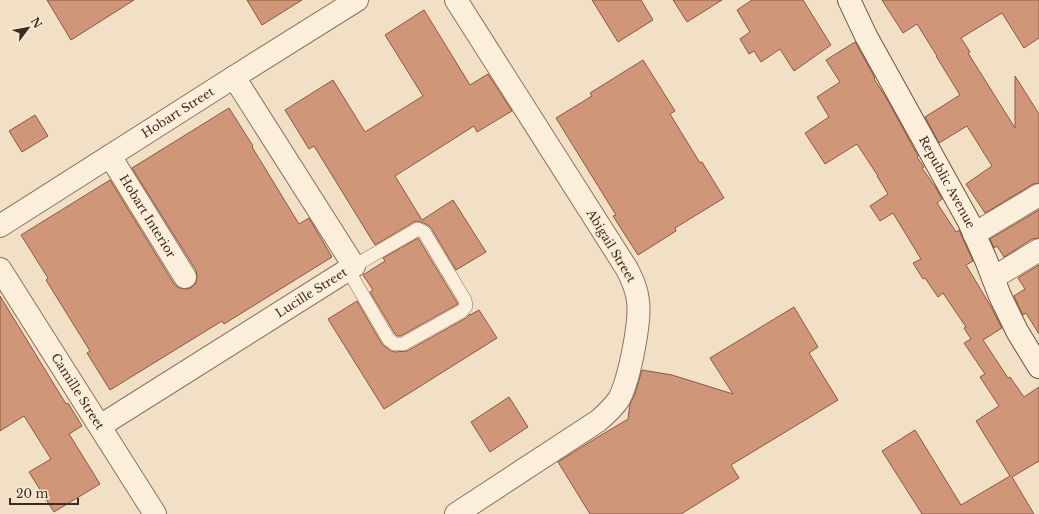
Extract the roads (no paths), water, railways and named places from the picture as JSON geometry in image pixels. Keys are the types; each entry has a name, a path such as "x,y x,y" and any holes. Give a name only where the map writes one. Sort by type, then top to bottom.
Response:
{"street":[{"name":"Hobart Street","path":"0,226 234,76 357,0"},
{"name":"Abigail Street","path":"456,0 627,269 636,290 639,318 631,360 624,386 618,399 609,412 598,421 456,514"},
{"name":"Republic Avenue","path":"852,1 866,36 974,234 1000,296 1017,331 1039,367"},
{"name":"Lucille Street","path":"100,426 351,268 234,76"},
{"name":"Hobart Interior","path":"110,156 185,277"},
{"path":"974,234 1039,195"},
{"path":"993,278 1039,250"},
{"name":"Camille Street","path":"0,269 155,514"}],"lane":[{"path":"418,229 424,232 466,300 466,306 462,311 403,344 395,344 389,340 351,268 418,229"}]}
